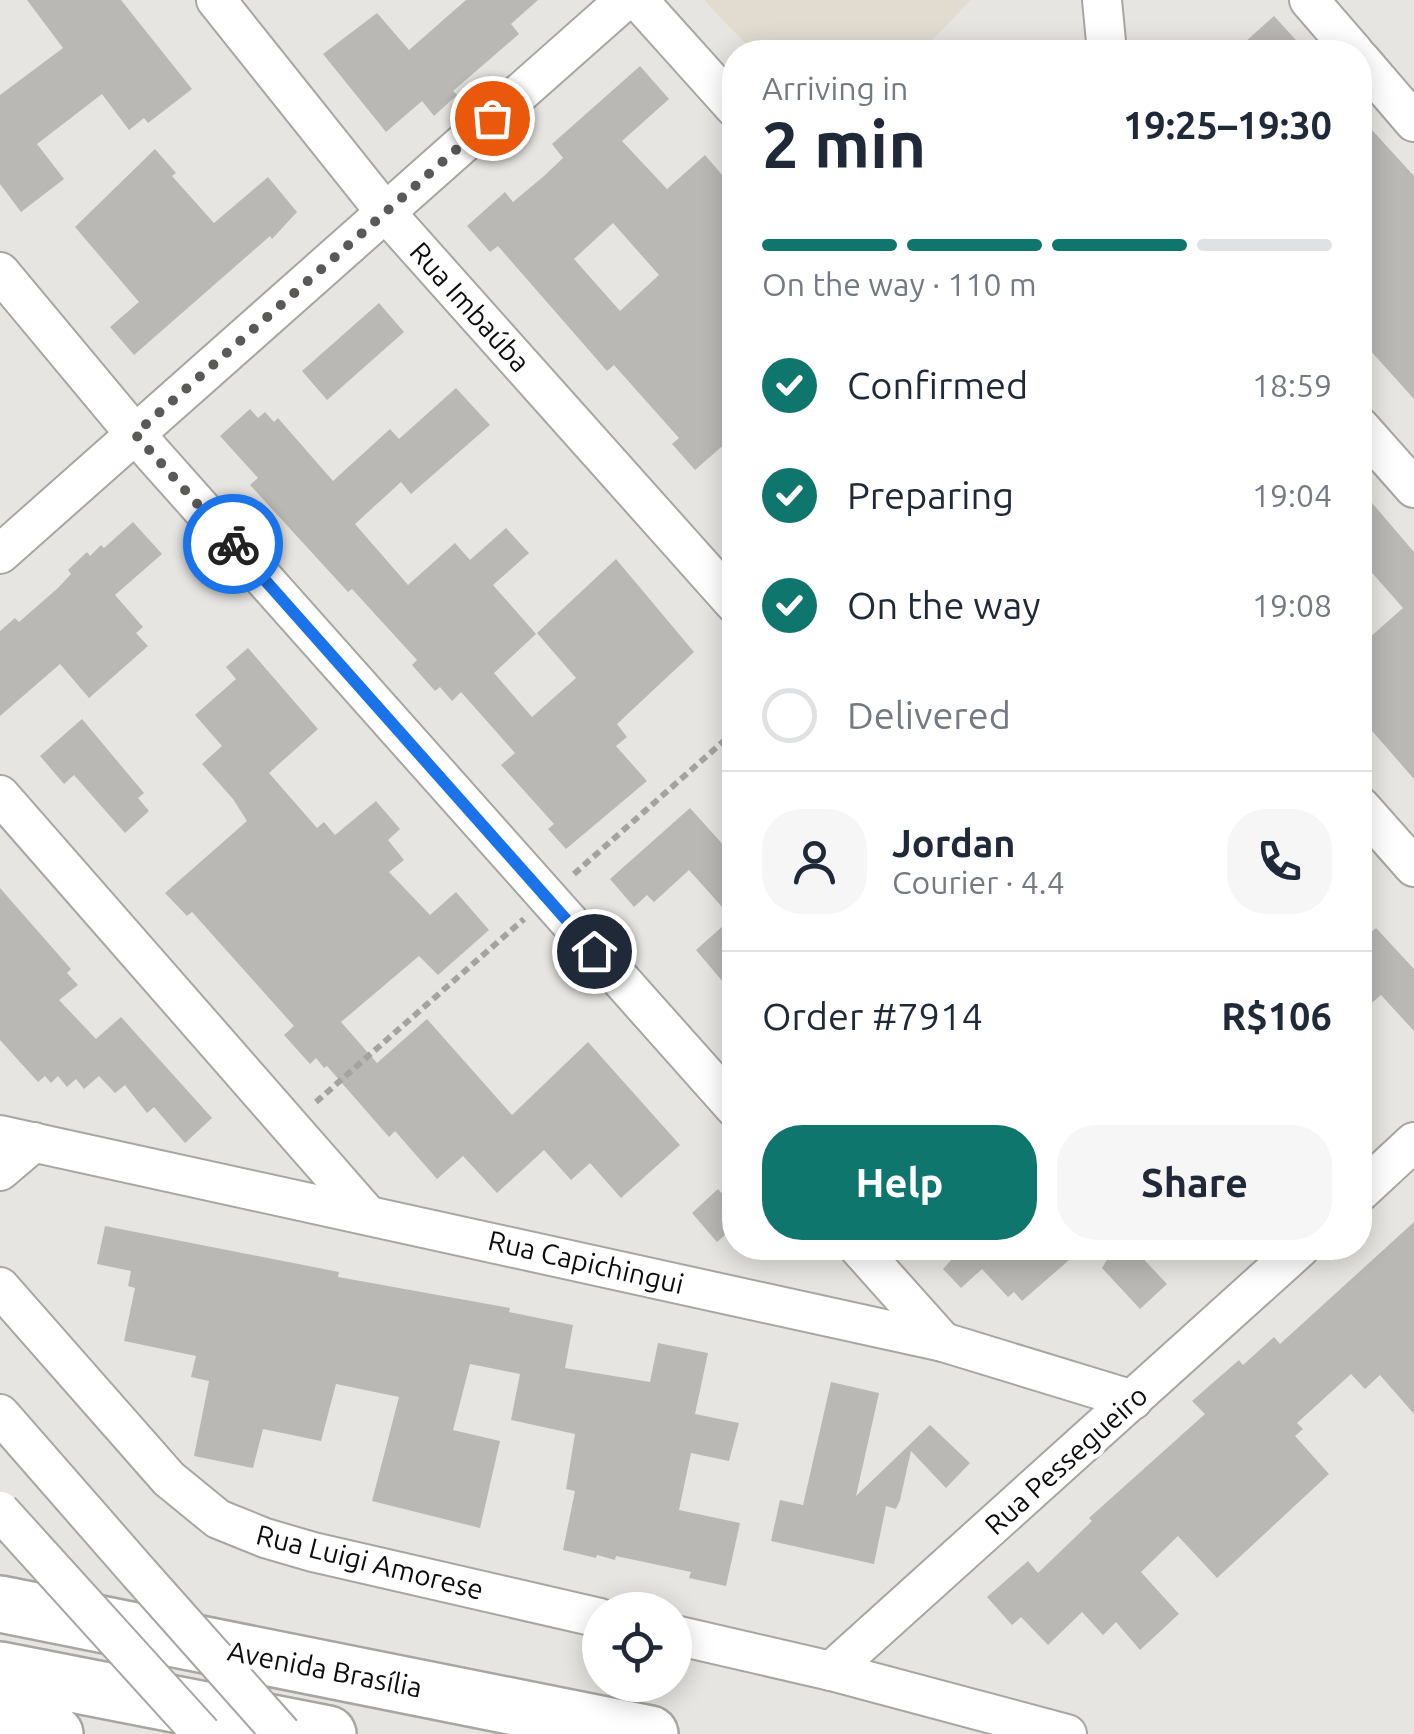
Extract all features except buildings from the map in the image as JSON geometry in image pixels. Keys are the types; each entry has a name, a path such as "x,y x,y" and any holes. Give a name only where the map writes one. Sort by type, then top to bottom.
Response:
{"highway":[{"name":"Avenida Brasília","path":"0,1604 650,1734"},
{"path":"0,1670 328,1734"},
{"path":"0,1719 55,1734"}],"street":[{"name":"Rua Imbaúba","path":"216,0 386,213 722,589"},
{"path":"0,554 625,0"},
{"path":"638,0 722,94"},
{"path":"1102,0 1106,40"},
{"path":"1308,0 1343,40"},
{"path":"1372,74 1414,122"},
{"path":"0,272 135,434 722,1093"},
{"path":"1372,441 1414,488"},
{"path":"0,795 366,1213"},
{"path":"1372,820 1414,867"},
{"name":"Rua Capichingui","path":"0,1171 17,1138 944,1342 1133,1400"},
{"path":"1372,1181 1414,1142"},
{"path":"871,1260 944,1342"},
{"name":"Rua Pessegueiro","path":"831,1670 1287,1260"},
{"name":"Rua Luigi Amorese","path":"0,1287 169,1479 218,1519 312,1552 582,1614"},
{"path":"0,1414 282,1734"},
{"path":"0,1511 202,1734"},
{"path":"692,1639 831,1670 1066,1734"}],"path":[{"path":"288,1126 722,743"}],"shaded area":[{"path":"704,0 971,0 932,40 742,40"}],"way so far":[{"path":"233,544 135,434 492,118"}],"route":[{"path":"233,544 594,951"}]}
